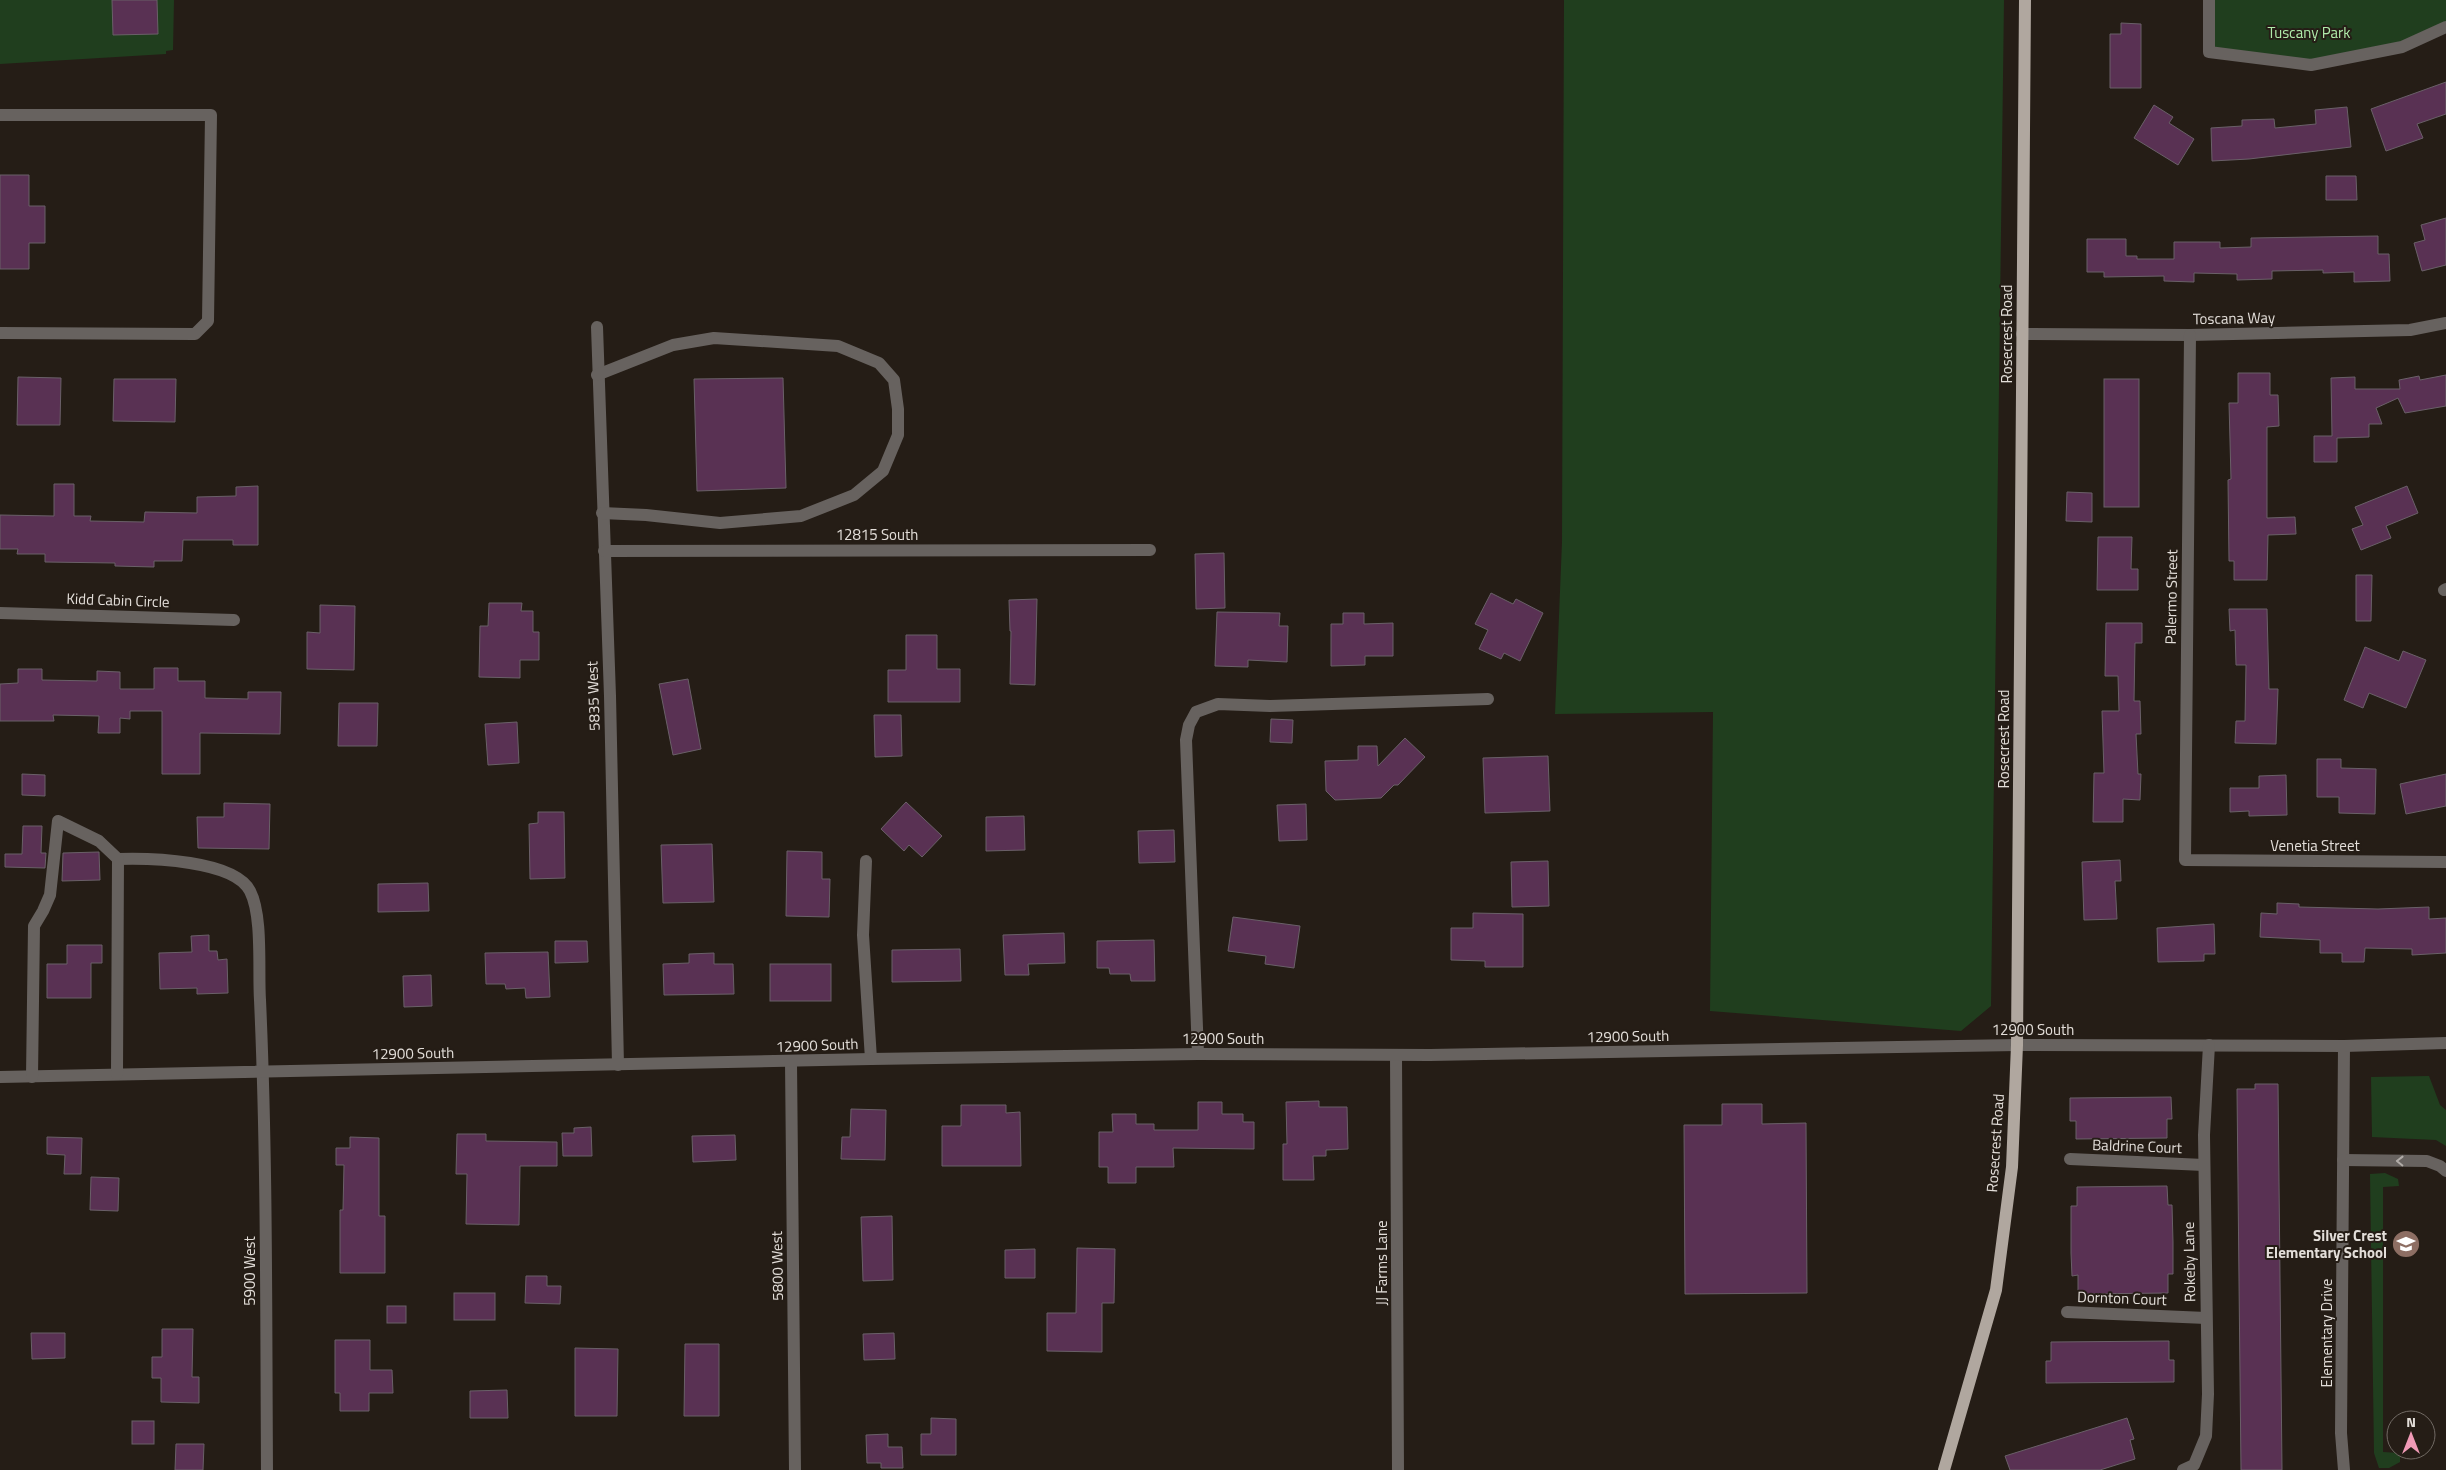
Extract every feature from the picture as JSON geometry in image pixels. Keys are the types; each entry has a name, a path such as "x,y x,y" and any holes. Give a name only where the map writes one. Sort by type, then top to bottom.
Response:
{"main road":[{"name":"Rosecrest Road","path":"1944,1470 1996,1290 2012,1167 2017,1045 2025,0"}],"street":[{"path":"2209,0 2209,52 2311,64 2402,47 2446,27"},
{"path":"0,115 211,115 208,321 195,334 0,333"},
{"name":"Toscana Way","path":"2022,334 2190,335 2410,330 2446,323"},
{"name":"5835 West","path":"597,327 597,375 610,696 618,1065"},
{"name":"Palermo Street","path":"2185,860 2190,335"},
{"path":"597,375 673,345 714,338 838,346 879,363 894,380 898,409 898,435 883,471 854,495 801,516 720,523 646,515 602,513"},
{"name":"12815 South","path":"604,551 1150,550"},
{"name":"Kidd Cabin Circle","path":"0,613 234,620"},
{"path":"1198,1054 1186,740 1189,725 1196,712 1218,704 1270,706 1488,699"},
{"path":"32,1077 34,926 50,895 58,821 99,841 118,859 117,1074"},
{"name":"5900 West","path":"118,859 189,862 220,870 240,880 250,891 257,917 264,1073 267,1470"},
{"name":"Venetia Street","path":"2185,860 2446,862"},
{"path":"866,861 863,935 871,1059"},
{"name":"12900 South","path":"0,1077 1198,1054 1396,1055 2017,1045 2344,1046 2446,1044"},
{"name":"Rokeby Lane","path":"2183,1470 2194,1465 2206,1436 2208,1394 2204,1165 2209,1045"},
{"name":"Elementary Drive","path":"2344,1046 2341,1433 2344,1470"},
{"name":"JJ Farms Lane","path":"1396,1055 1398,1470"},
{"name":"5800 West","path":"791,1062 795,1470"},
{"name":"Baldrine Court","path":"2070,1159 2204,1165"},
{"path":"2343,1160 2427,1161 2440,1166 2446,1171"},
{"name":"Dornton Court","path":"2067,1312 2206,1318"}],"green space":[{"path":"0,0 174,0 173,50 166,51 166,54 0,64"},
{"path":"1564,0 2004,0 1991,1006 1961,1031 1710,1011 1713,712 1555,714 1562,542"},
{"name":"Tuscany Park","path":"2209,0 2446,0 2446,27 2402,47 2311,65 2209,52"},
{"path":"2429,1076 2440,1105 2446,1110 2446,1146 2436,1140 2372,1137 2371,1077"},
{"path":"2385,1173 2398,1179 2399,1186 2383,1187 2383,1452 2386,1452 2386,1460 2400,1460 2400,1462 2389,1468 2379,1468 2374,1453 2370,1174"}],"building":[{"path":"112,0 157,0 158,34 113,35"},
{"path":"2121,23 2141,24 2141,88 2110,88 2110,34 2121,34"},
{"path":"2446,82 2446,114 2417,124 2423,138 2386,151 2371,109"},
{"path":"2154,105 2173,117 2169,123 2194,139 2178,165 2134,138"},
{"path":"2347,107 2351,147 2249,159 2212,161 2211,128 2242,126 2242,120 2274,119 2275,128 2316,124 2315,110"},
{"path":"0,175 29,175 29,206 45,206 45,243 29,243 29,269 0,269"},
{"path":"2326,176 2356,176 2357,200 2326,200"},
{"path":"2446,218 2446,265 2422,271 2414,243 2425,240 2421,225"},
{"path":"2378,236 2378,254 2389,254 2390,281 2354,282 2354,272 2323,273 2323,270 2272,271 2272,279 2237,280 2237,274 2194,273 2194,282 2164,281 2164,276 2104,277 2104,272 2087,272 2087,239 2126,239 2126,256 2137,256 2137,259 2174,259 2174,242 2220,242 2220,248 2251,247 2251,238"},
{"path":"2238,373 2270,373 2270,395 2278,395 2279,426 2267,427 2267,518 2295,517 2296,534 2268,535 2267,580 2234,580 2234,561 2229,561 2228,480 2231,479 2229,403 2238,403"},
{"path":"2446,375 2446,406 2405,413 2398,398 2376,408 2382,424 2369,424 2369,437 2337,438 2337,462 2314,462 2314,436 2332,436 2331,378 2355,377 2355,389 2400,389 2399,380 2419,376 2420,380"},
{"path":"18,377 61,378 60,425 17,425"},
{"path":"783,378 786,488 697,491 694,379"},
{"path":"114,379 176,379 175,422 113,421"},
{"path":"2104,379 2139,379 2139,507 2104,507"},
{"path":"54,484 74,484 74,516 91,516 90,521 144,522 145,512 197,513 197,497 236,496 236,487 258,486 258,545 233,545 233,540 183,540 182,561 154,561 154,567 115,566 115,563 45,562 45,554 17,554 18,549 0,549 0,515 54,516"},
{"path":"2407,486 2418,513 2386,526 2391,538 2361,550 2352,529 2363,525 2355,507"},
{"path":"2067,492 2092,493 2092,522 2066,521"},
{"path":"2098,537 2132,537 2131,569 2138,569 2138,590 2097,590"},
{"path":"1224,553 1225,608 1196,609 1195,554"},
{"path":"2356,575 2372,575 2371,621 2356,621"},
{"path":"1491,593 1513,604 1516,599 1543,613 1520,661 1504,653 1501,659 1479,649 1488,630 1475,624"},
{"path":"1037,599 1035,685 1010,684 1011,631 1009,600"},
{"path":"489,603 522,603 521,611 533,611 533,632 539,632 539,660 520,660 520,678 479,677 480,626 488,626"},
{"path":"320,605 355,606 354,670 307,669 307,632 320,633"},
{"path":"2229,609 2267,609 2269,689 2278,689 2276,744 2235,743 2236,721 2245,721 2246,665 2236,665 2235,630 2230,631"},
{"path":"1217,612 1280,613 1279,626 1288,626 1287,662 1248,660 1248,667 1215,666"},
{"path":"1343,613 1364,613 1364,624 1393,623 1393,656 1365,656 1365,665 1331,666 1331,624 1343,624"},
{"path":"2106,623 2142,623 2142,643 2135,643 2134,701 2140,701 2141,734 2136,734 2138,774 2141,774 2140,800 2123,799 2123,822 2093,822 2094,773 2104,773 2102,711 2119,711 2118,676 2105,676"},
{"path":"906,635 937,635 937,669 960,669 960,702 888,702 888,670 906,670"},
{"path":"2365,647 2399,661 2403,651 2426,660 2406,708 2369,693 2363,708 2344,700"},
{"path":"154,668 178,668 178,681 205,681 205,698 248,699 248,692 281,692 280,734 200,733 200,774 162,774 162,711 130,711 130,719 120,718 120,733 98,733 99,716 53,715 54,721 0,721 0,684 18,683 18,669 42,669 42,680 97,681 97,671 120,672 120,689 154,689"},
{"path":"688,679 701,749 673,755 659,684"},
{"path":"339,703 378,703 377,746 338,746"},
{"path":"874,715 901,715 902,756 875,757"},
{"path":"1271,719 1293,720 1292,743 1270,742"},
{"path":"517,722 519,763 488,765 485,724"},
{"path":"1405,738 1425,757 1398,785 1394,785 1381,798 1335,800 1326,791 1325,761 1358,760 1358,746 1377,746 1378,766"},
{"path":"1548,756 1550,811 1485,813 1483,758"},
{"path":"2317,759 2341,759 2341,768 2376,769 2375,814 2339,813 2339,797 2317,797"},
{"path":"22,774 45,775 45,796 22,795"},
{"path":"2446,774 2446,806 2406,814 2400,784"},
{"path":"2286,775 2287,815 2249,816 2249,811 2230,812 2230,788 2259,788 2259,776"},
{"path":"906,802 942,836 922,857 909,845 904,851 881,829"},
{"path":"224,803 270,804 269,849 198,848 197,817 224,817"},
{"path":"1306,804 1307,840 1279,841 1277,805"},
{"path":"538,812 564,812 565,878 530,879 529,824 538,823"},
{"path":"1024,816 1025,850 986,851 986,817"},
{"path":"23,826 42,826 41,853 46,853 45,868 5,867 5,854 22,854"},
{"path":"1174,830 1175,862 1139,863 1138,831"},
{"path":"712,844 714,902 663,903 661,845"},
{"path":"787,851 822,852 822,879 830,879 829,917 786,916"},
{"path":"99,852 100,880 62,881 63,853"},
{"path":"2120,860 2121,881 2115,881 2117,919 2084,920 2082,862"},
{"path":"1548,861 1549,906 1512,907 1511,862"},
{"path":"428,883 429,911 378,912 378,884"},
{"path":"2277,903 2299,904 2299,907 2378,909 2429,907 2429,919 2446,918 2446,953 2412,955 2412,949 2365,948 2364,962 2342,962 2342,953 2320,953 2320,940 2260,937 2261,913 2277,914"},
{"path":"1473,913 1523,914 1523,967 1485,967 1485,961 1451,960 1451,928 1473,928"},
{"path":"1233,917 1300,926 1294,968 1265,964 1266,956 1228,951"},
{"path":"2214,924 2215,954 2204,954 2204,961 2158,962 2157,928"},
{"path":"1064,933 1065,963 1028,964 1029,975 1005,975 1003,935"},
{"path":"209,935 209,951 217,951 218,960 227,959 228,993 197,994 197,988 160,989 159,953 192,952 191,936"},
{"path":"1154,940 1155,981 1131,981 1130,974 1110,974 1109,968 1097,968 1097,941"},
{"path":"555,941 587,941 588,962 555,963"},
{"path":"67,945 102,945 102,963 91,963 91,998 47,998 47,964 67,964"},
{"path":"960,949 961,981 892,982 892,950"},
{"path":"548,952 550,997 526,998 525,988 506,989 505,984 486,984 485,953"},
{"path":"714,953 714,964 733,964 734,994 664,995 663,964 689,963 689,954"},
{"path":"770,964 831,964 831,1001 770,1001"},
{"path":"431,975 432,1006 404,1007 403,976"},
{"path":"2255,1084 2278,1084 2282,1470 2241,1470 2237,1089 2255,1089"},
{"path":"2171,1097 2172,1119 2167,1119 2167,1138 2076,1139 2076,1121 2070,1121 2070,1098"},
{"path":"1319,1101 1319,1107 1347,1107 1348,1149 1326,1150 1326,1156 1313,1156 1314,1180 1283,1180 1283,1144 1287,1144 1286,1102"},
{"path":"1198,1102 1222,1102 1222,1114 1243,1114 1243,1122 1254,1122 1254,1149 1173,1148 1174,1167 1136,1167 1136,1183 1108,1183 1108,1167 1099,1167 1099,1132 1113,1132 1112,1114 1136,1114 1136,1124 1154,1124 1154,1130 1198,1130"},
{"path":"1722,1104 1762,1104 1762,1124 1806,1123 1807,1293 1685,1294 1684,1125 1722,1125"},
{"path":"961,1105 1006,1105 1006,1113 1020,1112 1021,1166 942,1166 942,1126 961,1126"},
{"path":"851,1109 886,1110 885,1160 841,1159 842,1137 850,1137"},
{"path":"591,1127 592,1156 563,1156 562,1133 574,1133 574,1128"},
{"path":"457,1134 486,1134 486,1141 557,1142 557,1166 520,1166 519,1225 466,1224 467,1174 456,1174"},
{"path":"735,1135 736,1160 693,1162 692,1136"},
{"path":"47,1137 82,1138 81,1174 64,1174 65,1155 47,1154"},
{"path":"350,1137 379,1138 379,1216 385,1216 385,1273 340,1273 340,1210 343,1210 344,1165 336,1165 336,1148 350,1148"},
{"path":"91,1177 119,1178 118,1211 90,1210"},
{"path":"2167,1186 2168,1205 2172,1205 2173,1242 2173,1274 2168,1274 2168,1293 2078,1294 2078,1275 2072,1276 2071,1253 2071,1206 2077,1206 2077,1187"},
{"path":"892,1216 893,1280 863,1281 861,1217"},
{"path":"1077,1248 1115,1249 1114,1303 1102,1303 1102,1352 1047,1351 1047,1313 1076,1313"},
{"path":"1035,1249 1035,1278 1005,1278 1005,1250"},
{"path":"526,1276 547,1276 547,1286 561,1286 560,1304 525,1303"},
{"path":"454,1293 495,1293 495,1320 454,1320"},
{"path":"387,1306 406,1306 406,1323 387,1323"},
{"path":"162,1329 193,1329 192,1377 199,1377 199,1403 161,1402 161,1378 152,1378 152,1357 162,1357"},
{"path":"31,1333 65,1333 65,1358 32,1359"},
{"path":"894,1333 895,1359 864,1360 863,1334"},
{"path":"335,1340 370,1340 370,1370 392,1370 393,1393 369,1393 369,1411 340,1411 340,1393 335,1393"},
{"path":"2169,1341 2169,1360 2174,1360 2174,1382 2046,1383 2046,1361 2051,1361 2051,1342"},
{"path":"685,1344 719,1344 719,1416 684,1416"},
{"path":"575,1348 618,1349 617,1416 575,1416"},
{"path":"507,1390 508,1418 470,1418 470,1391"},
{"path":"931,1418 956,1419 956,1455 921,1455 921,1434 931,1434"},
{"path":"2127,1418 2134,1439 2130,1440 2135,1459 2100,1470 2010,1470 2005,1456"},
{"path":"132,1421 154,1421 154,1444 132,1444"},
{"path":"888,1434 888,1447 902,1447 903,1468 881,1468 881,1463 867,1463 866,1435"},
{"path":"176,1444 204,1444 203,1470 175,1470"}],"place":[{"name":"Silver Crest Elementary School","path":"2406,1244"}]}
